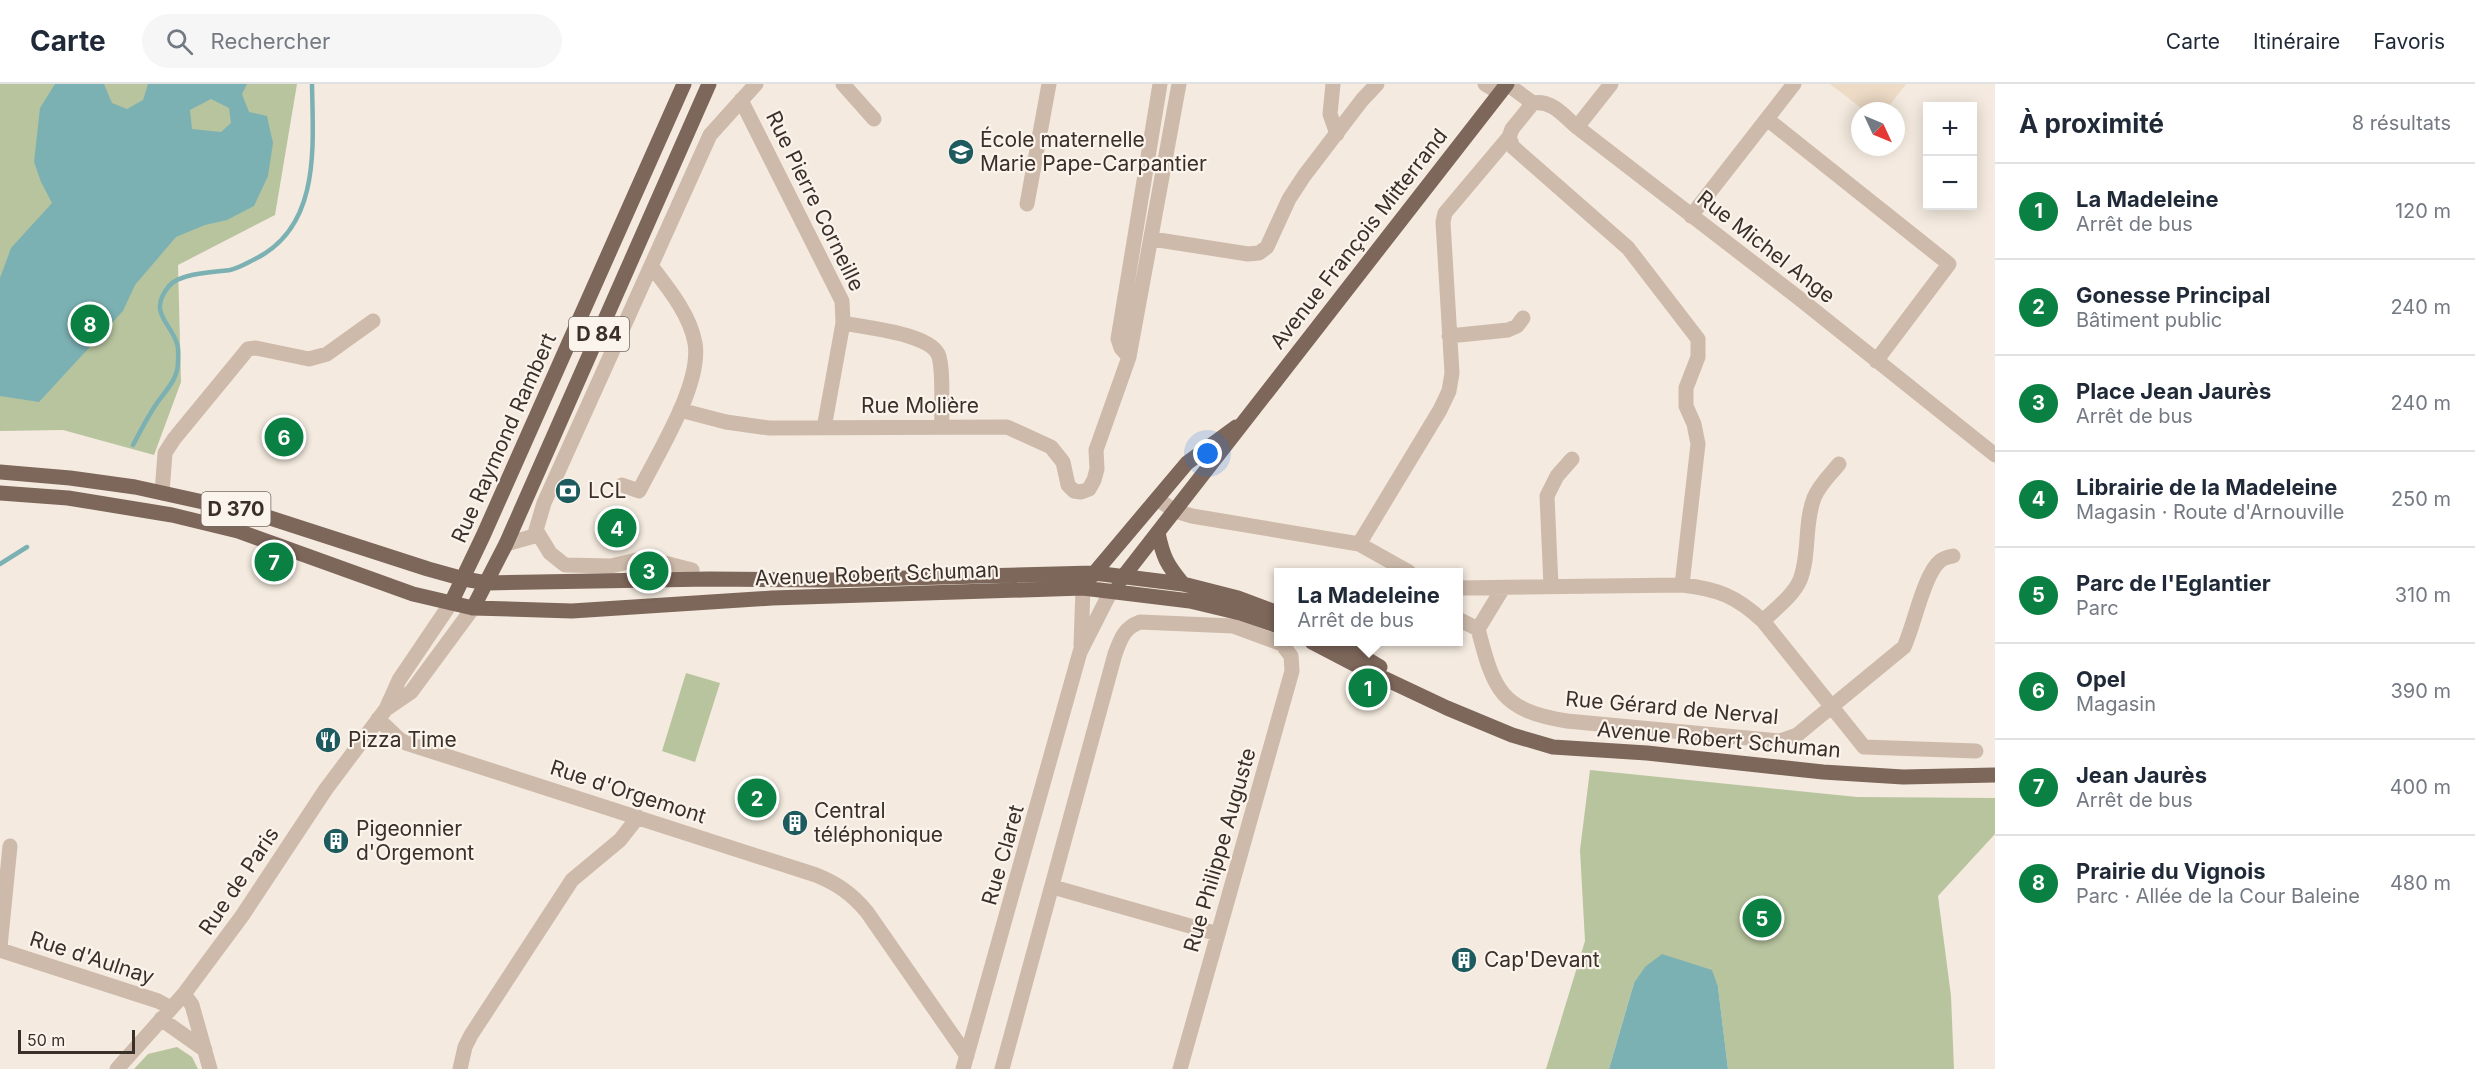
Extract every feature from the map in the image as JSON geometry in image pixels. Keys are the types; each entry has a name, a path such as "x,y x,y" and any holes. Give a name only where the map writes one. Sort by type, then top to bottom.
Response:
{"main road":[{"name":"Rue Raymond Rambert","path":"464,579 684,84"},
{"name":"Rue Raymond Rambert","path":"487,583 709,84"},
{"name":"Avenue François Mitterrand","path":"1111,591 1503,88"},
{"name":"Avenue François Mitterrand","path":"1083,588 1192,459 1245,420"},
{"name":"D 370","path":"0,472 70,478 162,493 258,514 464,579 487,583"},
{"name":"D 370","path":"0,493 68,498 172,515 238,531 406,591 473,608"},
{"path":"1158,533 1163,556 1183,584"},
{"name":"Avenue Robert Schuman","path":"487,583 710,579 842,580 1094,573 1183,584 1238,598 1274,612"},
{"name":"D 84","path":"451,603 464,579"},
{"name":"D 84","path":"473,608 487,583"},
{"name":"Avenue Robert Schuman","path":"473,608 572,611 772,598 1083,588 1190,601 1240,613 1274,625"},
{"name":"Avenue Robert Schuman","path":"1320,646 1447,708 1512,735 1552,747 1647,753 1823,772 1903,777 1995,775"},
{"name":"Avenue Robert Schuman","path":"1345,646 1447,708"}],"street":[{"path":"692,570 645,558 611,566 565,564 550,553 536,530 542,510 710,135 756,84"},
{"path":"843,84 874,119"},
{"path":"1027,204 1049,84"},
{"path":"1129,357 1121,348 1118,339 1160,84"},
{"path":"1129,357 1179,84"},
{"path":"1333,84 1330,114 1336,134"},
{"path":"1152,238 1248,254 1259,253 1273,238 1289,199 1336,134 1377,84"},
{"name":"Rue Michel Ange","path":"1485,84 1503,88 1533,103 1551,104 1577,128 1995,454"},
{"path":"1577,128 1611,84"},
{"path":"1691,216 1794,84"},
{"name":"Rue Pierre Corneille","path":"741,100 837,289 844,311 824,428"},
{"path":"1359,544 1440,410 1449,391 1452,373 1443,222 1445,213 1509,137 1512,129 1533,103"},
{"path":"1767,119 1949,264 1876,362"},
{"path":"1509,137 1513,147 1628,248 1698,339 1698,357 1686,388 1686,406 1694,424 1698,444 1682,585"},
{"path":"622,485 639,491 680,410 694,373 696,356 694,341 673,296 652,267"},
{"path":"1449,336 1508,330 1516,326 1522,318"},
{"path":"162,493 165,453 248,349 256,348 309,359 327,354 373,321"},
{"name":"Rue Pierre Corneille","path":"843,323 917,338 933,347 940,364 942,427"},
{"name":"Rue Molière","path":"680,410 726,422 769,428 1006,427 1051,447 1063,462 1068,484 1074,491 1081,492 1089,489 1094,480 1097,469 1096,450 1129,357"},
{"path":"1551,586 1547,496 1557,476 1572,459"},
{"path":"1762,621 1799,582 1804,565 1815,496 1839,464"},
{"path":"1157,499 1175,511 1205,519 1359,544 1400,568"},
{"path":"506,544 538,535"},
{"name":"Rue Gérard de Nerval","path":"1478,629 1494,682 1505,697 1522,710 1543,717 1780,741 1797,735 1904,647 1932,570 1941,560 1953,556"},
{"path":"1463,588 1682,585 1707,588 1726,594 1745,605 1762,621 1864,747 1976,751"},
{"name":"Rue Claret","path":"1080,652 1083,588"},
{"path":"1463,622 1478,629 1503,588"},
{"name":"Rue Claret","path":"965,1063 1080,652 1111,591"},
{"name":"Rue de Paris","path":"117,1069 184,994 242,916 326,789 382,714 399,680 451,603"},
{"name":"Rue de Paris","path":"382,714 411,692 473,608"},
{"name":"Rue Philippe Auguste","path":"1053,887 1115,654 1123,634 1131,626 1140,622 1217,624 1233,626 1274,641"},
{"name":"Rue Philippe Auguste","path":"1180,1069 1292,671 1292,656 1284,646"},
{"name":"Rue d'Orgemont","path":"382,714 406,743 839,884 855,897 867,912 965,1063"},
{"path":"460,1069 465,1047 471,1035 572,880 620,840 638,817"},
{"path":"0,949 10,846"},
{"path":"1002,1069 1053,887 1218,934"},
{"name":"Rue d'Aulnay","path":"0,949 158,1001 166,1014 205,1050"},
{"path":"184,994 192,1005 210,1069"}],"green space":[{"path":"0,84 297,84 275,215 178,265 181,382 154,455 63,430 0,431"},
{"path":"686,673 720,683 695,762 662,751"},
{"path":"1590,770 1857,797 1995,798 1995,834 1938,896 1951,996 1954,1069 1728,1069 1718,987 1634,983 1609,1069 1546,1069 1585,941 1580,850"},
{"path":"177,1047 192,1057 198,1069 134,1069 148,1054"}],"shaded area":[{"path":"1830,84 1906,84 1892,102 1853,102"}],"water":[{"path":"55,84 104,84 112,103 127,109 143,100 148,84 247,84 242,94 249,112 267,116 273,143 268,176 254,206 227,220 205,225 176,237 135,285 123,311 39,402 0,396 0,278 11,248 52,203 34,162 40,108","holes":["211,99 229,108 231,123 221,132 192,129 190,110"]},
{"path":"1662,954 1712,970 1718,987 1728,1069 1609,1069 1634,983 1645,967"}],"waterway":[{"path":"133,445 176,374 178,346 160,310 160,303 169,286 181,278 240,267 276,245 292,227 309,183 313,133 312,84"},
{"path":"0,564 27,547"}],"place":[{"name":"École maternelle Marie Pape-Carpantier","path":"961,152"},
{"name":"Prairie du Vignois","path":"90,324"},
{"name":"Opel","path":"284,437"},
{"name":"LCL","path":"568,491"},
{"name":"Librairie de la Madeleine","path":"617,528"},
{"name":"Jean Jaurès","path":"274,562"},
{"name":"Place Jean Jaurès","path":"649,571"},
{"name":"La Madeleine","path":"1368,688"},
{"name":"Pizza Time","path":"328,740"},
{"name":"Gonesse Principal","path":"757,798"},
{"name":"Central téléphonique","path":"795,823"},
{"name":"Pigeonnier d'Orgemont","path":"336,841"},
{"name":"Parc de l'Eglantier","path":"1762,918"},
{"name":"Cap'Devant","path":"1464,960"}]}
